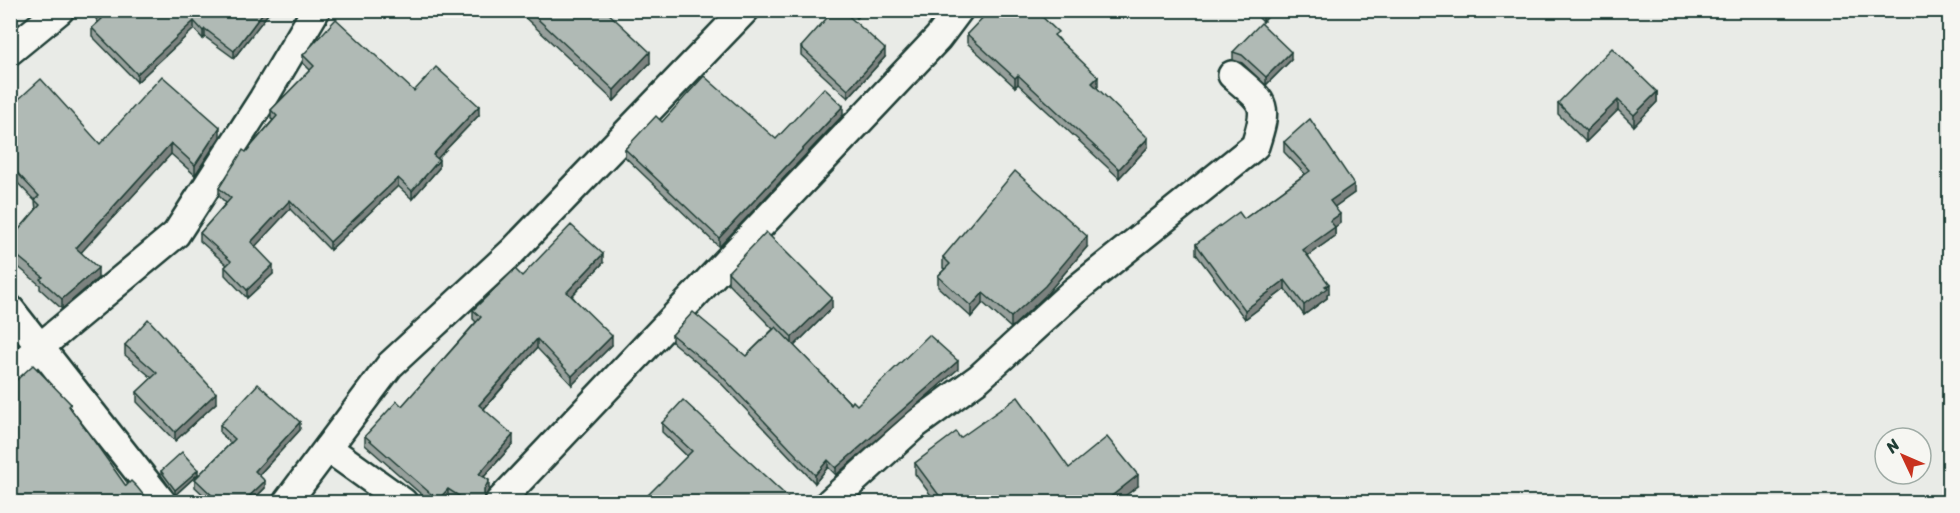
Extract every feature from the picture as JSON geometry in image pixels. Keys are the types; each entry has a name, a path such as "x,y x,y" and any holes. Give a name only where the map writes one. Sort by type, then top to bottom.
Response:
{"street":[{"path":"10,51 60,10"},
{"path":"10,372 176,234 263,99 316,10"},
{"path":"287,502 390,365 512,252 745,10"},
{"path":"499,502 938,38 959,10"},
{"path":"830,502 916,424 979,378 1073,292 1255,146 1265,111 1258,97 1232,75"},
{"path":"10,309 162,502"},
{"path":"328,448 403,502"}],"building":[{"path":"97,10 265,10 234,51 205,29 203,31 194,21 137,74 92,28 102,19 96,12"},
{"path":"528,10 605,10 650,52 614,90"},
{"path":"834,10 842,10 885,49 848,90 801,47"},
{"path":"990,10 1035,10 1058,32 1054,35 1098,77 1092,83 1148,138 1119,169 1018,75 1015,78 967,34"},
{"path":"336,19 414,91 436,67 479,106 433,155 439,160 412,191 398,178 330,242 290,200 251,242 273,265 247,290 225,267 231,261 200,233 231,198 219,188 243,150 246,152 277,116 271,110 314,66 303,55"},
{"path":"1261,23 1291,52 1266,77 1242,55 1233,52"},
{"path":"1612,48 1657,92 1634,115 1618,100 1586,131 1558,103"},
{"path":"162,76 220,127 195,165 171,143 76,248 98,268 62,299 40,279 43,277 10,250 10,240 40,205 35,200 39,196 10,165 10,107 41,79 100,144"},
{"path":"704,76 776,139 824,88 843,106 719,238 625,149 656,116 662,122"},
{"path":"1310,119 1354,184 1330,201 1340,214 1330,221 1335,227 1303,250 1329,284 1304,305 1285,280 1245,310 1196,244 1239,212 1244,219 1310,171 1284,142"},
{"path":"1015,171 1087,236 1045,286 1011,317 983,293 971,306 938,276 950,264 943,257"},
{"path":"571,225 603,254 567,292 612,336 572,376 537,339 479,405 513,435 479,474 489,480 484,490 484,498 487,502 468,502 448,489 438,500 365,436 397,401 402,406 481,317 473,310 515,269 522,276"},
{"path":"766,232 832,298 792,337 728,272"},
{"path":"693,312 746,356 776,327 851,404 853,401 857,405 929,335 958,361 836,468 828,460 815,475 718,372 672,335"},
{"path":"148,319 216,393 175,432 137,392 157,373 125,345"},
{"path":"33,365 71,404 69,406 126,486 131,481 149,502 10,502 10,474 14,471 10,467 10,386"},
{"path":"258,384 300,422 255,471 265,481 243,502 219,502 195,479 235,439 220,425"},
{"path":"1018,397 1069,468 1107,437 1138,475 1104,502 944,502 915,463 956,432 960,438"},
{"path":"683,400 793,502 641,502 692,451 662,423"},
{"path":"182,452 198,470 175,490 161,471"},
{"path":"516,498 522,502 510,502"}]}
